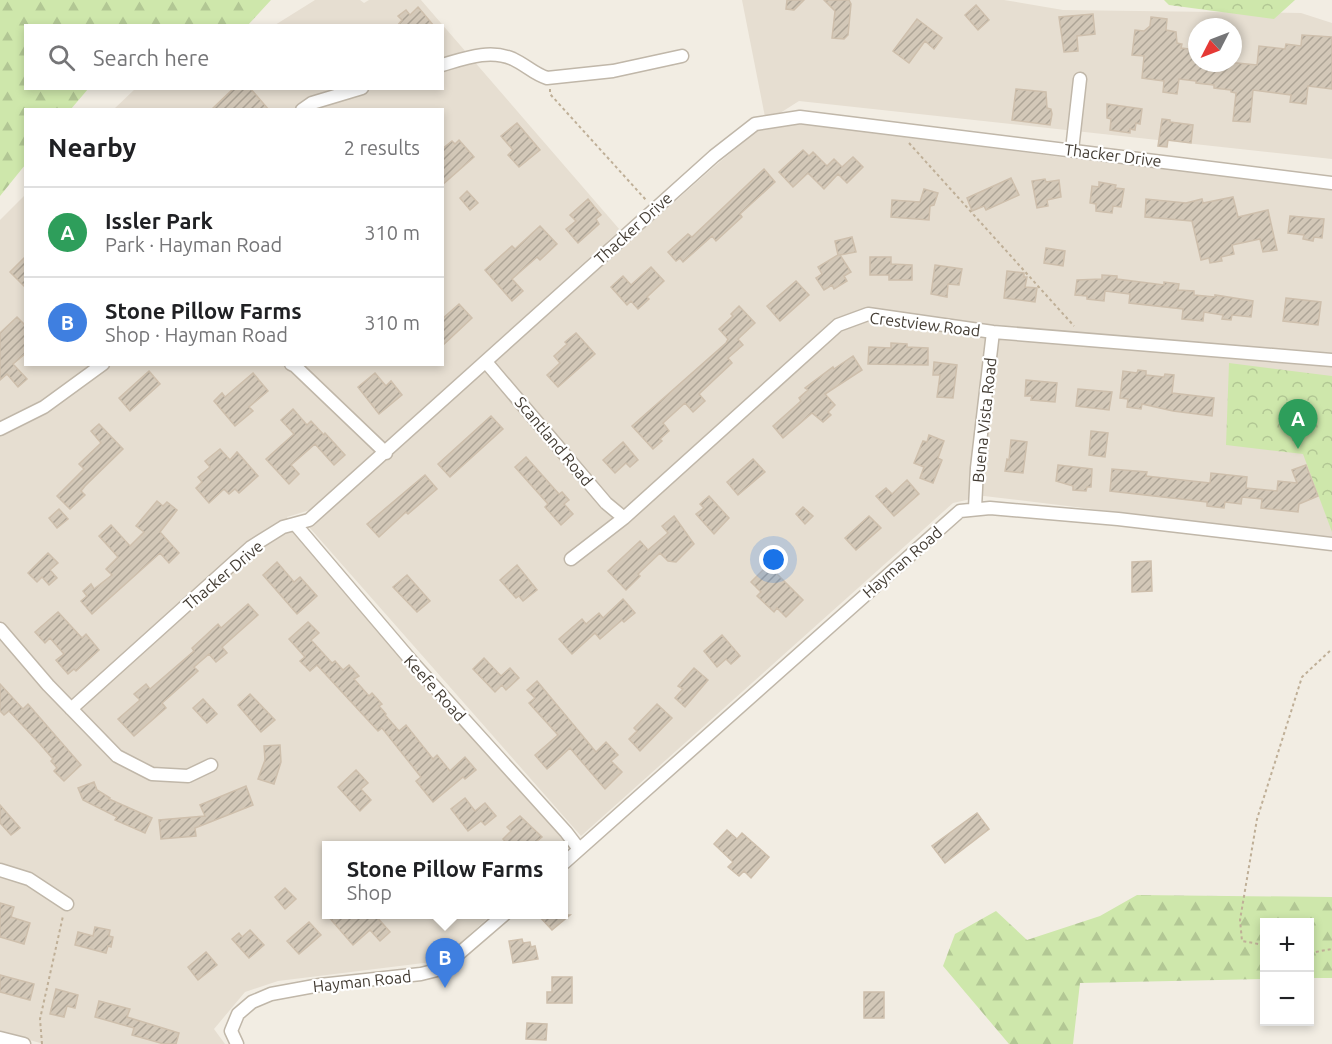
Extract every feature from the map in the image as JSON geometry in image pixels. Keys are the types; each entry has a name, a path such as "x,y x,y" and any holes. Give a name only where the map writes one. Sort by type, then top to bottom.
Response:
{"street":[{"path":"444,64 465,58 494,54 513,59 537,75 547,78 613,71 682,56"},
{"path":"1072,150 1080,79"},
{"path":"305,108 312,103 355,90"},
{"name":"Thacker Drive","path":"71,709 251,547 283,527 309,520 714,156 755,124 800,117 1332,183"},
{"name":"Crestview Road","path":"571,559 624,518 838,325 868,315 993,333 1332,360"},
{"name":"Buena Vista Road","path":"975,508 977,468 993,333"},
{"name":"Scantland Road","path":"486,362 606,503 624,518"},
{"path":"0,429 45,407 100,366"},
{"path":"295,366 386,453"},
{"path":"975,508 1118,519 1332,544"},
{"name":"Hayman Road","path":"568,859 960,511 975,508"},
{"name":"Keefe Road","path":"295,524 415,665 579,849"},
{"path":"0,629 71,709 117,756 152,774 188,776 211,765"},
{"path":"0,870 29,879 67,904"},
{"name":"Hayman Road","path":"237,1044 231,1031 238,1014 252,1002 271,994 320,985 421,974 441,969 500,919"},
{"path":"0,1038 24,1044"}],"path":[{"path":"547,78 550,94 654,210"},
{"path":"896,129 1086,339"},
{"path":"1260,944 1242,941 1240,920 1257,819 1302,676 1332,649"},
{"path":"42,1044 40,1019 60,926"},
{"path":"1314,952 1332,949"}],"shaded area":[{"path":"315,0 360,0 364,3 369,0 421,0 442,24 277,24"},
{"path":"742,0 1004,0 1063,10 1301,13 1332,23 1332,159 799,101 766,122"},
{"path":"444,27 620,230 310,510 287,517 564,841 322,841 322,919 487,919 440,961 278,981 245,992 214,1029 225,1044 44,1044 0,1032 0,220 24,196 24,366 444,366 444,108 115,108 134,90 444,90"},
{"path":"803,124 1068,158 1332,186 1332,538 984,496 953,503 581,836 309,527 758,130"}],"green space":[{"path":"0,0 271,0 249,24 24,24 24,90 87,90 72,108 24,108 24,166 0,196"},
{"path":"1164,0 1295,0 1274,19 1169,5"},
{"path":"1229,363 1332,376 1332,532 1303,454 1226,445"},
{"path":"1137,895 1332,897 1332,978 1314,978 1314,918 1260,918 1260,979 1080,983 1073,1044 1009,1044 943,966 955,934 996,911 1027,940 1100,916"}],"building":[{"path":"787,0 804,0 794,10 786,9"},
{"path":"824,0 849,0 851,4 848,35 844,39 832,38 835,11"},
{"path":"976,5 989,20 978,30 965,15"},
{"path":"418,7 432,24 399,24 402,20 398,16 406,10 410,15"},
{"path":"1093,14 1095,34 1077,36 1078,51 1064,52 1059,17"},
{"path":"1151,17 1167,19 1166,30 1176,32 1177,43 1182,44 1181,48 1188,49 1188,72 1242,72 1242,64 1257,65 1259,46 1285,49 1286,44 1301,46 1302,35 1332,37 1332,89 1308,86 1306,104 1290,102 1291,95 1253,90 1250,122 1233,121 1236,93 1231,90 1179,79 1177,94 1163,92 1164,81 1142,78 1144,56 1132,55 1135,30 1144,31 1150,26"},
{"path":"917,19 942,38 934,49 925,41 909,63 893,51"},
{"path":"1016,89 1046,92 1047,108 1051,109 1052,114 1050,125 1012,120"},
{"path":"232,90 252,90 267,108 213,108"},
{"path":"1107,104 1142,109 1140,124 1136,123 1135,130 1130,129 1130,133 1110,130 1111,119 1107,118"},
{"path":"1162,119 1193,125 1191,143 1168,140 1167,147 1158,146"},
{"path":"517,123 540,150 519,167 508,155 513,150 501,136"},
{"path":"459,140 474,157 444,183 444,147 452,141 455,144"},
{"path":"803,150 809,156 813,152 827,166 834,159 842,167 853,157 863,167 847,183 838,174 824,189 808,173 793,187 779,172"},
{"path":"764,169 775,182 740,214 742,217 716,241 712,236 683,262 680,258 676,261 668,252 688,234 692,237"},
{"path":"1011,178 1019,195 986,210 984,206 972,211 967,198"},
{"path":"1045,179 1046,182 1059,180 1061,197 1047,200 1048,206 1037,208 1032,181"},
{"path":"1099,182 1124,189 1121,207 1113,206 1112,213 1096,211 1096,204 1090,203 1092,186 1099,187"},
{"path":"924,189 938,193 934,205 930,206 929,220 891,217 892,200 920,202"},
{"path":"467,191 478,203 470,210 460,198"},
{"path":"1233,197 1238,217 1268,210 1277,250 1263,252 1260,239 1232,245 1234,254 1221,257 1222,261 1210,263 1209,258 1201,260 1192,221 1145,217 1146,199 1186,203 1202,199 1203,203"},
{"path":"588,199 601,215 596,219 599,224 578,243 566,229 576,221 570,215"},
{"path":"1290,216 1324,219 1322,238 1314,237 1313,241 1303,239 1304,235 1288,233"},
{"path":"540,226 557,244 540,260 537,257 512,279 523,291 512,301 485,270 512,246 515,249"},
{"path":"852,237 856,252 840,255 851,272 844,276 847,281 834,289 832,285 824,290 816,278 822,274 818,267 838,255 835,241"},
{"path":"1046,248 1065,251 1063,266 1044,263"},
{"path":"870,257 891,257 891,264 912,265 912,280 889,280 889,275 870,275"},
{"path":"24,258 24,286 10,272"},
{"path":"935,265 962,269 959,285 948,284 947,297 931,294"},
{"path":"651,267 664,281 638,309 631,301 627,305 611,287 623,276 631,285"},
{"path":"1007,271 1024,273 1024,277 1027,277 1025,287 1037,288 1035,302 1004,298"},
{"path":"1102,275 1164,285 1164,282 1179,284 1178,290 1194,291 1194,295 1215,297 1215,295 1253,301 1251,317 1232,315 1231,320 1222,319 1223,315 1204,312 1203,321 1182,319 1183,309 1129,303 1130,294 1105,291 1104,301 1075,295 1077,280 1102,279"},
{"path":"796,281 809,295 780,321 767,306"},
{"path":"1286,298 1321,302 1318,325 1283,321"},
{"path":"459,304 472,318 444,344 444,317"},
{"path":"739,306 755,323 738,339 743,345 728,358 732,363 699,394 705,401 693,412 685,403 663,423 669,431 653,449 632,426 726,343 728,339 719,329 733,316 731,314"},
{"path":"17,317 24,324 24,355 13,364 27,379 18,387 7,374 0,380 0,333"},
{"path":"576,333 595,354 558,387 547,375 560,363 554,356"},
{"path":"891,343 907,344 907,347 928,348 928,365 868,364 869,347 891,348"},
{"path":"853,356 862,370 825,394 835,405 828,412 831,415 823,422 812,413 783,438 773,426 801,401 799,398 808,390 805,388 833,367 834,369"},
{"path":"934,362 957,365 953,398 937,397 940,375 933,375"},
{"path":"1138,370 1146,371 1146,375 1164,377 1165,374 1174,375 1172,393 1214,398 1212,416 1142,404 1141,409 1127,407 1128,399 1120,398 1123,371 1137,373"},
{"path":"149,371 160,384 130,411 119,398"},
{"path":"253,373 268,391 249,407 253,411 235,426 214,401 222,393 225,397"},
{"path":"375,373 386,386 391,381 402,395 379,414 358,387"},
{"path":"1026,380 1057,383 1055,402 1031,400 1032,396 1025,396"},
{"path":"1078,389 1112,392 1109,410 1076,406"},
{"path":"293,409 307,425 311,421 324,435 325,433 345,455 334,465 315,444 291,465 299,474 289,484 266,459 294,434 281,420"},
{"path":"491,416 503,429 450,477 438,464"},
{"path":"99,424 123,449 85,486 81,491 85,495 70,509 57,496 84,469 79,464 101,443 91,431"},
{"path":"1091,431 1108,433 1105,457 1089,455"},
{"path":"929,435 944,441 938,458 942,460 933,483 920,478 924,467 914,463 923,441 927,442"},
{"path":"1011,440 1027,442 1023,473 1005,471 1007,459 1009,460"},
{"path":"623,442 638,460 630,467 626,463 615,473 603,460"},
{"path":"220,449 230,460 237,452 258,476 239,493 235,489 229,494 224,489 209,503 196,488 202,482 198,477 210,467 205,461"},
{"path":"526,457 559,494 562,492 569,500 564,504 573,514 561,525 545,507 548,504 515,467"},
{"path":"753,459 765,472 738,495 727,482"},
{"path":"1058,465 1092,469 1091,487 1087,487 1086,491 1073,490 1073,486 1056,481"},
{"path":"1306,465 1318,496 1299,504 1298,512 1261,508 1262,499 1242,497 1241,504 1225,502 1224,508 1207,506 1207,502 1110,491 1112,469 1147,472 1146,476 1210,483 1211,473 1247,477 1246,488 1277,491 1278,481 1297,483 1292,470"},
{"path":"425,475 437,489 408,514 406,512 379,537 367,524"},
{"path":"907,480 919,494 894,516 876,496 886,488 892,494"},
{"path":"709,496 729,518 714,534 696,514 704,508 700,504"},
{"path":"157,501 163,506 167,502 177,510 160,532 179,553 169,563 160,553 92,614 81,601 87,596 83,591 91,584 94,589 112,575 106,569 118,557 99,536 111,525 130,546 144,532 136,526"},
{"path":"803,507 813,516 805,524 796,514"},
{"path":"59,509 68,519 57,528 49,518"},
{"path":"674,516 694,544 676,562 668,561 660,553 638,574 640,576 626,590 608,571 640,541 648,550 668,533 662,526"},
{"path":"869,516 881,528 856,550 845,538"},
{"path":"48,553 58,563 50,570 57,578 49,585 42,577 37,582 28,573"},
{"path":"1151,561 1152,591 1132,592 1132,562"},
{"path":"277,562 294,582 300,577 317,596 297,614 263,575"},
{"path":"517,565 537,590 523,601 519,596 516,598 500,580"},
{"path":"768,565 803,600 786,617 777,608 774,612 757,596 761,592 751,582"},
{"path":"407,575 430,601 417,612 393,587"},
{"path":"623,599 635,613 624,622 622,620 600,639 595,633 572,654 559,639 582,619 586,624 599,613 603,618"},
{"path":"248,604 258,615 222,647 227,653 216,662 209,654 194,667 198,671 162,703 166,708 134,736 118,719 140,700 134,694 146,684 150,689 194,651 192,648 218,624 221,628"},
{"path":"58,612 82,638 86,634 99,650 76,671 74,669 68,674 56,660 64,654 50,638 45,643 35,632"},
{"path":"308,622 319,633 311,640 332,663 335,661 343,670 349,665 359,676 354,679 369,696 372,693 382,704 379,706 399,731 406,725 433,759 437,755 450,771 465,757 476,770 465,779 463,777 433,802 416,781 421,777 382,728 378,731 317,665 310,671 300,661 305,657 289,639"},
{"path":"722,635 740,656 731,664 726,659 717,667 704,651"},
{"path":"484,658 501,676 510,668 519,678 506,690 502,685 495,692 473,669"},
{"path":"694,668 708,680 685,707 675,698 683,689 678,686"},
{"path":"537,681 596,752 606,742 618,755 611,761 622,772 605,789 570,748 547,769 535,755 558,735 529,703 535,698 527,690"},
{"path":"0,684 23,709 28,704 81,765 64,781 54,771 57,768 51,761 53,759 39,743 9,711 4,715 0,711"},
{"path":"250,694 275,720 261,732 238,705"},
{"path":"203,699 217,714 207,723 193,708"},
{"path":"657,704 672,718 640,751 629,739 637,731 634,728"},
{"path":"280,745 281,762 274,784 258,779 265,760 264,746"},
{"path":"356,770 368,783 361,789 371,800 360,811 338,787"},
{"path":"94,782 97,790 109,799 152,818 145,833 115,820 117,817 83,800 78,788"},
{"path":"246,786 253,805 195,828 196,836 161,839 159,820 205,816 200,805"},
{"path":"465,798 475,811 485,803 496,816 485,825 481,821 468,831 451,809"},
{"path":"0,805 20,828 11,835 0,823"},
{"path":"977,813 989,829 945,863 932,846"},
{"path":"520,816 542,837 537,841 505,841 503,839 511,831 507,827"},
{"path":"727,830 737,839 742,833 769,857 751,878 744,871 739,876 728,867 733,862 714,844"},
{"path":"285,888 296,899 285,909 275,897"},
{"path":"0,903 14,907 11,917 30,923 24,944 0,937"},
{"path":"330,919 379,919 390,932 380,941 370,930 353,945"},
{"path":"542,919 565,919 552,930"},
{"path":"309,922 321,935 299,954 287,941"},
{"path":"95,927 110,930 109,936 113,937 111,947 108,946 106,953 75,945 78,932 93,936"},
{"path":"250,930 264,945 249,958 232,939 239,933 242,937"},
{"path":"522,939 523,943 530,942 531,947 535,946 538,959 513,963 509,941"},
{"path":"206,952 217,965 198,980 188,967"},
{"path":"0,975 34,984 30,1000 0,992"},
{"path":"552,977 572,977 572,1003 547,1003 547,992 552,992"},
{"path":"56,989 78,995 75,1008 67,1006 64,1017 50,1014"},
{"path":"864,992 884,992 884,1018 864,1018"},
{"path":"99,1001 130,1009 127,1017 179,1033 176,1044 164,1044 132,1035 134,1028 95,1017"},
{"path":"527,1023 547,1024 546,1040 526,1039"}],"place":[{"name":"Issler Park","path":"1298,449"},
{"name":"Stone Pillow Farms","path":"445,988"}]}
